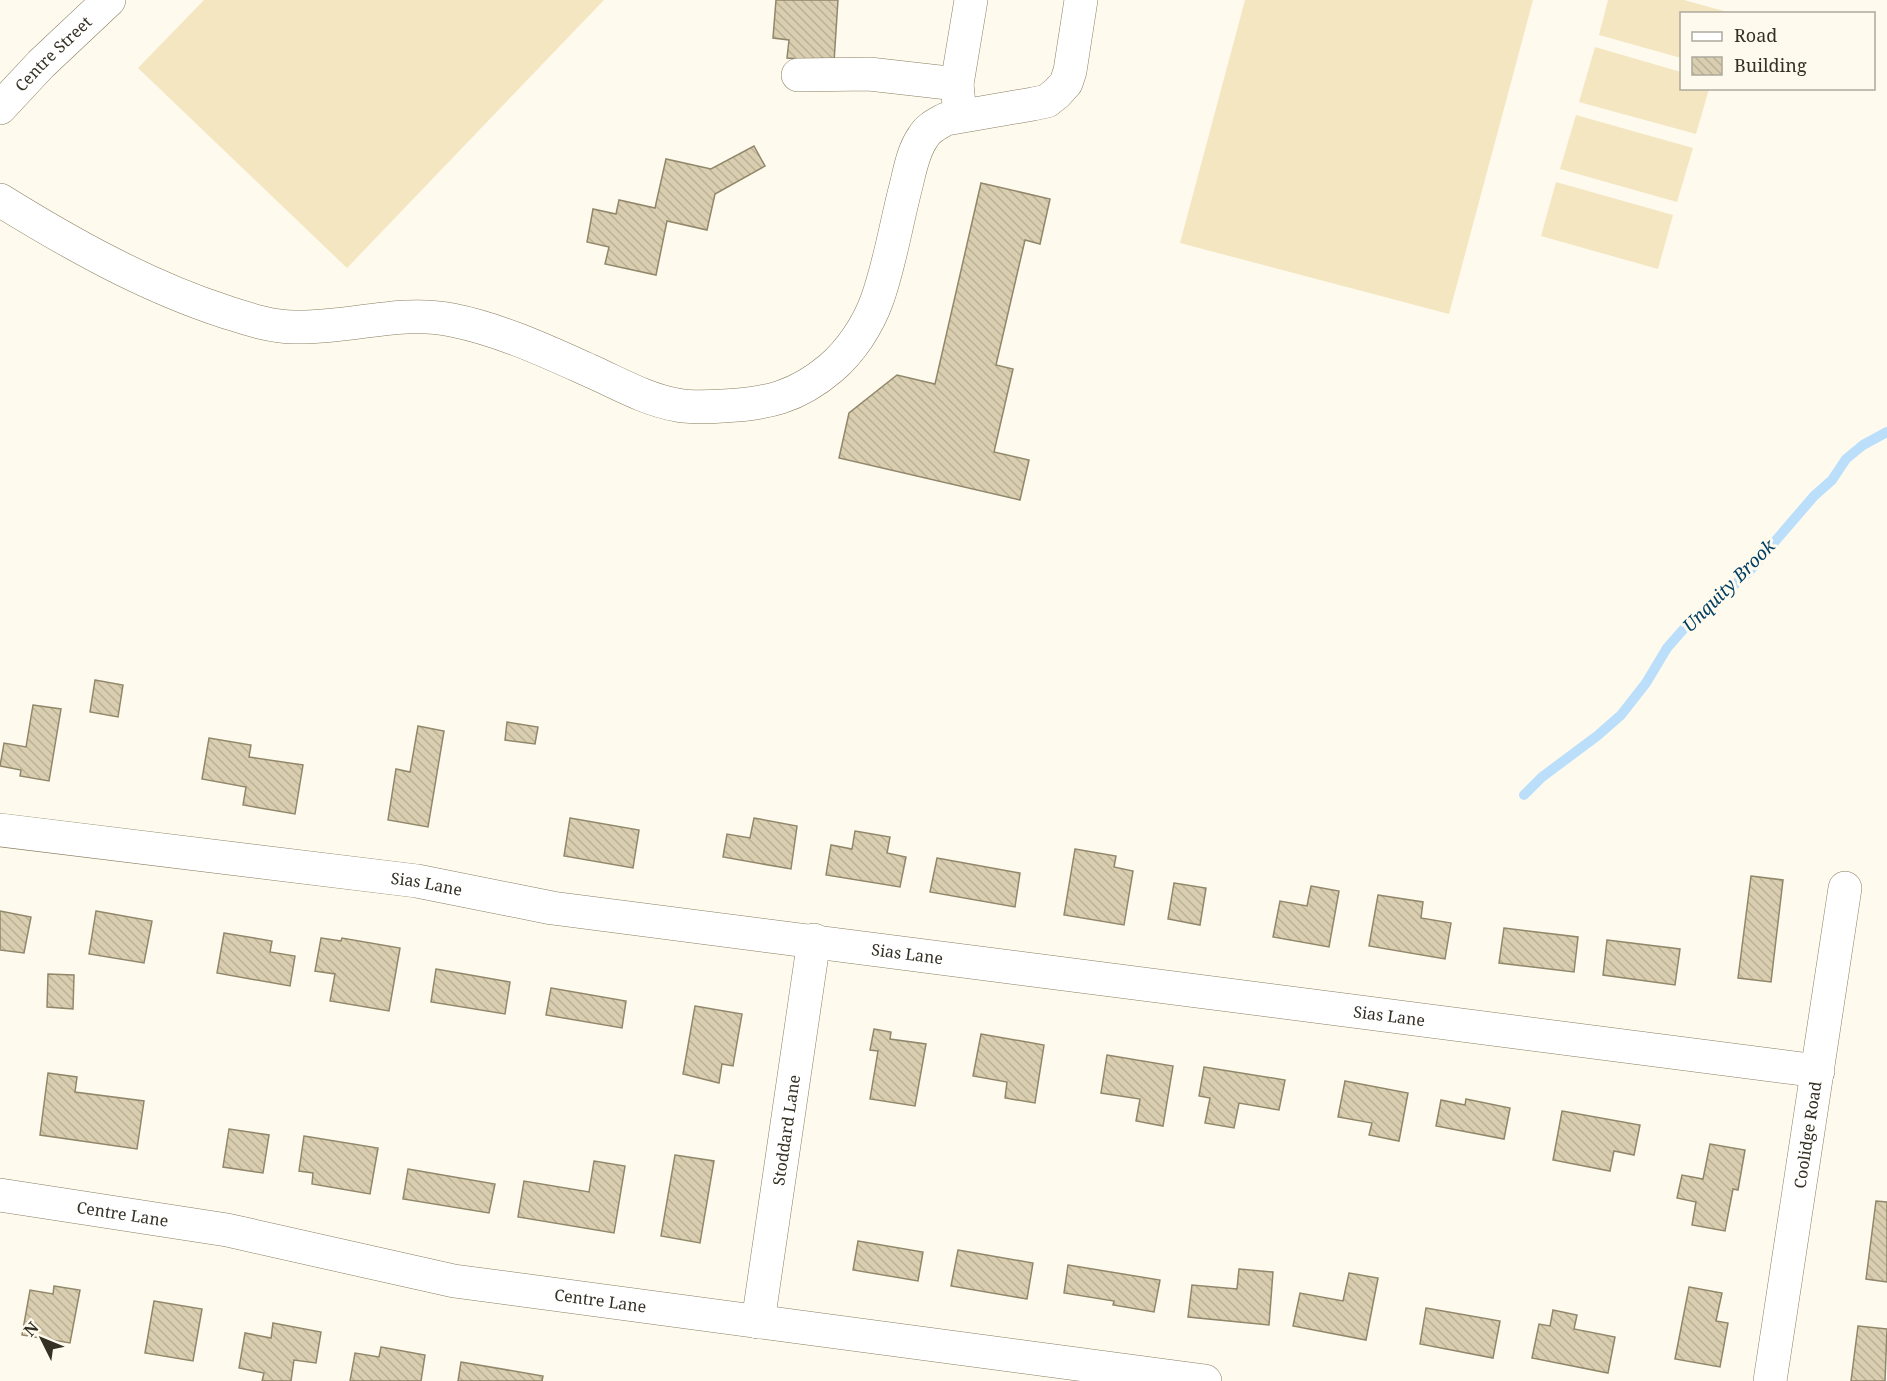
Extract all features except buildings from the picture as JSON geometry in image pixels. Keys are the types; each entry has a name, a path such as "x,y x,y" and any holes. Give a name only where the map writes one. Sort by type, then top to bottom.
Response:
{"street":[{"name":"Centre Street","path":"0,108 41,64 109,0"},
{"path":"963,116 957,95 957,84 971,0"},
{"path":"0,200 84,249 166,289 204,305 263,322 291,327 309,327 411,316 453,320 523,341 632,390 676,405 699,408 756,404 779,399 798,391 834,366 866,324 877,301 917,147 924,135 933,126 946,119 1047,101 1066,83 1070,71 1081,0"},
{"path":"798,75 868,74 957,84"},
{"name":"Sias Lane","path":"0,830 417,881 552,908 1818,1071"},
{"name":"Coolidge Road","path":"1770,1381 1845,888"},
{"name":"Stoddard Lane","path":"758,1322 814,940"},
{"name":"Centre Lane","path":"0,1195 227,1230 454,1281 1205,1381"}],"shaded area":[{"path":"204,0 604,0 347,268 138,68"},
{"path":"1245,0 1533,0 1449,314 1180,243"},
{"path":"1608,0 1684,0 1727,12 1680,12 1680,58 1599,35"},
{"path":"1595,47 1680,72 1680,90 1709,90 1696,134 1579,102"},
{"path":"1576,115 1693,148 1677,202 1560,169"},
{"path":"1556,182 1673,215 1658,269 1541,236"}],"waterway":[{"name":"Unquity Brook","path":"1524,795 1542,777 1621,715 1646,683 1667,648 1688,624 1747,574 1814,496 1832,480 1846,459 1863,445 1887,432"}]}
